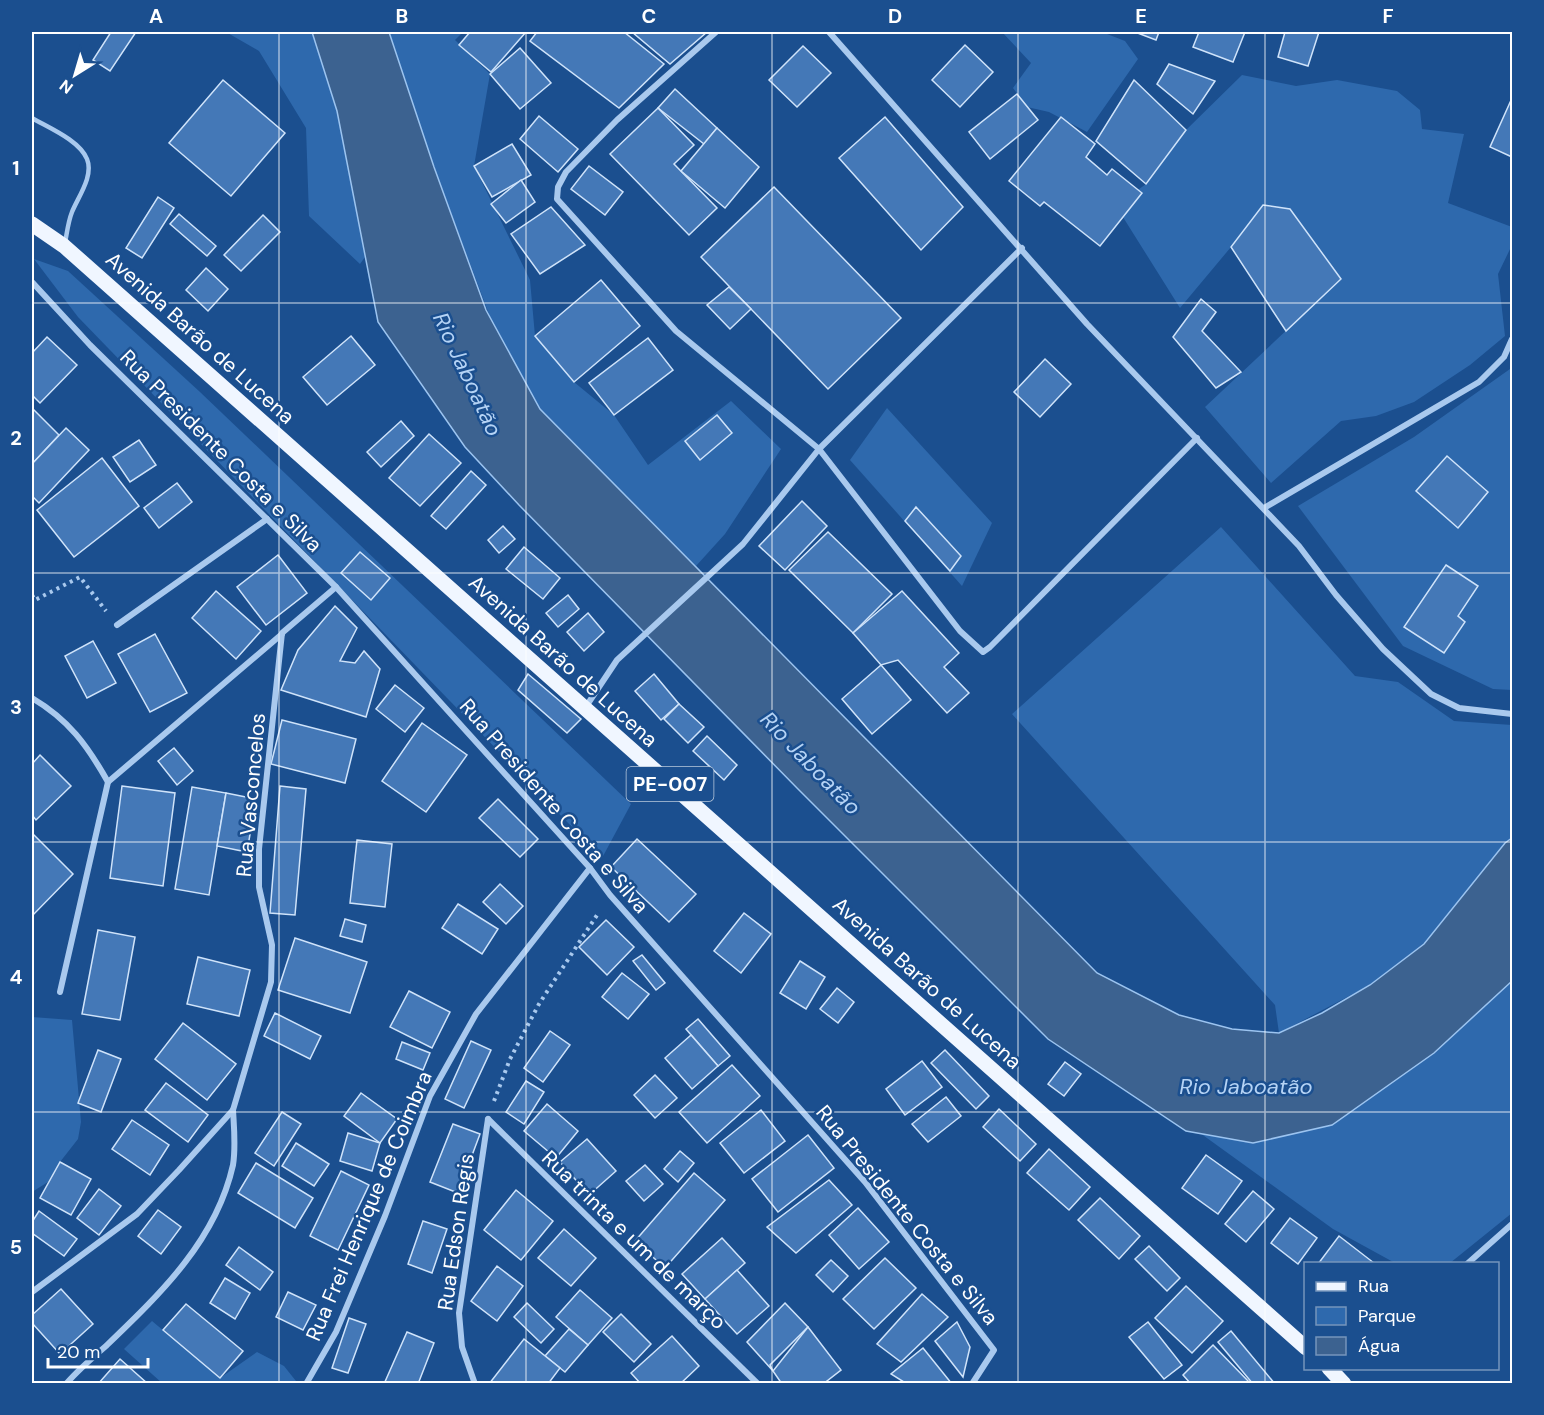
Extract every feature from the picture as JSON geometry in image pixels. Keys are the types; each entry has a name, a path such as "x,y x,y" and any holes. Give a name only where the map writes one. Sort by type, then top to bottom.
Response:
{"main road":[{"name":"Avenida Barão de Lucena","path":"32,224 64,246 1304,1347"}],"street":[{"path":"716,32 617,120 566,172 558,186 557,199 676,331 819,449 960,631 983,652 1197,438"},
{"path":"829,32 1088,324 1299,546 1336,595 1383,649 1431,694 1459,708 1512,714"},
{"path":"585,708 616,660 743,544 819,449 1022,248"},
{"name":"Rua Presidente Costa e Silva","path":"32,282 90,345 336,587 590,868 610,895 865,1182 994,1350 972,1383"},
{"path":"1264,508 1479,382 1504,357 1512,339"},
{"path":"117,625 267,519"},
{"path":"60,992 108,782 336,587"},
{"name":"Rua Vasconcelos","path":"32,1292 137,1214 232,1110 271,982 272,945 259,887 259,849 282,633"},
{"path":"32,698 53,711 88,748 108,782"},
{"name":"Rua Frei Henrique de Coimbra","path":"306,1383 336,1332 385,1216 430,1096 476,1014 590,868"},
{"path":"66,1383 156,1297 193,1255 219,1209 233,1164 235,1140 232,1110"},
{"name":"Rua Edson Regis","path":"476,1383 462,1347 459,1313 488,1119"},
{"name":"Rua trinta e um de março","path":"488,1119 758,1383"},
{"path":"1468,1262 1512,1224"}],"lane":[{"path":"32,118 70,141 87,159 89,172 71,214 64,246"}],"path":[{"path":"32,595 35,600 80,578 117,625"},
{"path":"488,1119 510,1059 539,1004 610,895"}],"green space":[{"path":"226,32 312,32 337,111 365,257 360,264 309,216 306,128 259,51"},
{"path":"389,32 463,32 455,40 490,74 474,166 530,280 535,336 574,382 614,415 648,465 731,401 781,449 725,534 696,566 540,409 490,317 434,167"},
{"path":"1002,32 1102,32 1125,41 1138,59 1087,132 1049,112 1027,107 1013,88 1031,63"},
{"path":"1242,75 1296,86 1337,80 1397,91 1420,110 1422,129 1464,134 1448,203 1512,227 1512,245 1498,274 1505,336 1470,365 1414,402 1376,416 1341,421 1271,483 1205,407 1341,279 1290,209 1263,205 1180,308 1116,206 1146,184 1186,130"},
{"path":"34,259 68,271 200,392 631,804 602,858 78,317"},
{"path":"1512,357 1512,690 1493,689 1403,646 1298,506 1414,437 1510,369"},
{"path":"887,408 992,523 962,586 850,460"},
{"path":"1221,527 1355,676 1398,682 1454,721 1512,725 1512,838 1505,843 1424,944 1370,985 1279,1033 1275,1005 1012,714"},
{"path":"1512,981 1512,1213 1451,1262 1393,1262 1333,1229 1200,1133 1253,1143 1434,1053"},
{"path":"32,1017 72,1020 81,1122 78,1139 48,1182 32,1192"},
{"path":"152,1321 220,1378 257,1352 284,1366 296,1381 294,1384 162,1383 124,1349"}],"water":[{"name":"Rio Jaboatão","path":"312,32 389,32 434,167 486,310 540,409 1097,973 1179,1015 1232,1029 1279,1033 1322,1013 1370,985 1424,944 1505,843 1512,838 1512,981 1434,1053 1332,1125 1253,1143 1186,1131 1048,1039 797,788 465,447 378,322 337,111"}],"building":[{"path":"111,32 136,32 110,71 93,60"},
{"path":"470,32 526,32 491,72 459,45"},
{"path":"537,32 624,32 664,64 619,108 530,41"},
{"path":"632,32 707,32 670,64"},
{"path":"1135,32 1159,32 1156,40"},
{"path":"1199,32 1245,32 1233,62 1193,47"},
{"path":"1285,32 1319,32 1308,66 1278,57"},
{"path":"965,45 993,72 960,107 932,80"},
{"path":"803,46 831,73 797,107 769,80"},
{"path":"520,48 551,83 520,109 490,74"},
{"path":"1169,64 1215,81 1193,114 1157,84"},
{"path":"223,80 285,133 231,196 169,143"},
{"path":"1134,80 1186,130 1146,184 1096,141"},
{"path":"675,89 717,128 704,144 658,108"},
{"path":"1017,94 1038,120 990,159 969,132"},
{"path":"1512,98 1512,157 1490,147"},
{"path":"658,108 694,145 674,164 717,208 689,235 610,154"},
{"path":"539,116 578,149 558,172 520,139"},
{"path":"885,117 963,207 921,250 839,158"},
{"path":"1061,117 1095,144 1086,157 1107,175 1112,169 1142,193 1100,246 1044,202 1040,206 1009,181"},
{"path":"717,128 759,167 725,208 681,171"},
{"path":"512,144 531,175 492,197 474,166"},
{"path":"589,166 623,192 605,215 571,189"},
{"path":"521,180 535,202 506,223 491,204"},
{"path":"774,187 901,318 828,389 701,257"},
{"path":"158,197 174,208 142,258 126,248"},
{"path":"1263,205 1290,209 1341,279 1286,331 1231,247"},
{"path":"551,207 585,245 540,274 511,234"},
{"path":"179,214 216,246 207,256 170,224"},
{"path":"263,215 280,232 241,271 224,255"},
{"path":"206,268 228,289 208,311 186,290"},
{"path":"601,280 640,326 574,382 535,336"},
{"path":"729,287 751,309 730,329 707,305"},
{"path":"1201,299 1216,312 1202,331 1241,372 1216,388 1173,337"},
{"path":"351,336 375,365 327,405 303,377"},
{"path":"47,337 77,365 40,403 32,395 32,353"},
{"path":"648,338 673,370 614,415 589,383"},
{"path":"1045,359 1071,384 1040,417 1014,392"},
{"path":"32,408 59,435 32,464"},
{"path":"717,415 732,433 700,460 685,441"},
{"path":"401,421 414,436 381,467 367,452"},
{"path":"66,428 89,450 39,503 32,496 32,464"},
{"path":"429,434 461,463 420,506 389,478"},
{"path":"139,440 156,465 130,482 113,457"},
{"path":"1447,456 1488,492 1458,528 1416,491"},
{"path":"102,458 139,506 74,557 37,510"},
{"path":"471,471 486,485 446,529 431,516"},
{"path":"177,483 192,502 159,528 144,508"},
{"path":"802,501 827,526 785,570 759,546"},
{"path":"916,507 961,556 950,571 905,521"},
{"path":"503,526 515,539 499,553 488,540"},
{"path":"828,532 892,594 853,633 789,570"},
{"path":"524,547 560,578 543,599 506,569"},
{"path":"360,552 390,578 371,600 341,573"},
{"path":"278,555 307,593 266,625 237,587"},
{"path":"1446,565 1478,586 1458,616 1465,622 1444,653 1404,627"},
{"path":"216,591 261,631 236,659 192,618"},
{"path":"902,591 959,653 944,667 969,693 947,713 898,660 881,665 853,633"},
{"path":"568,595 579,609 558,627 546,613"},
{"path":"335,606 357,628 340,661 355,663 364,651 380,669 366,717 281,690 298,650"},
{"path":"588,613 604,632 584,651 567,632"},
{"path":"155,634 187,693 150,712 118,654"},
{"path":"93,641 116,683 87,698 65,656"},
{"path":"881,665 911,700 872,734 842,699"},
{"path":"528,674 581,719 567,733 518,690"},
{"path":"654,674 679,704 661,720 635,691"},
{"path":"395,685 424,708 405,732 376,709"},
{"path":"679,704 704,727 688,743 664,719"},
{"path":"282,720 356,739 345,783 271,764"},
{"path":"422,723 467,755 426,812 382,781"},
{"path":"707,736 737,765 724,780 693,751"},
{"path":"174,748 193,771 177,785 158,761"},
{"path":"40,755 71,786 36,820 32,815 32,764"},
{"path":"122,786 175,793 163,886 110,878"},
{"path":"280,786 306,789 295,915 270,913"},
{"path":"192,787 226,793 209,895 175,889"},
{"path":"226,793 256,799 247,852 217,846"},
{"path":"498,799 538,839 520,857 479,818"},
{"path":"32,833 73,874 32,916"},
{"path":"637,839 696,894 669,922 611,867"},
{"path":"357,840 392,844 385,907 350,903"},
{"path":"500,884 523,906 506,924 483,902"},
{"path":"458,904 498,929 482,954 442,928"},
{"path":"744,913 771,934 741,973 714,951"},
{"path":"345,919 366,925 362,942 340,936"},
{"path":"606,920 634,947 607,975 579,947"},
{"path":"98,930 135,937 120,1020 82,1014"},
{"path":"295,938 367,962 350,1013 278,990"},
{"path":"642,955 665,983 656,990 633,961"},
{"path":"198,957 250,970 239,1016 187,1004"},
{"path":"800,961 825,977 806,1009 780,993"},
{"path":"622,973 649,994 628,1019 602,997"},
{"path":"837,988 854,1002 838,1023 820,1009"},
{"path":"409,991 450,1012 432,1048 390,1027"},
{"path":"275,1013 321,1036 310,1059 264,1036"},
{"path":"698,1019 730,1056 718,1066 686,1029"},
{"path":"183,1023 236,1064 207,1100 155,1059"},
{"path":"550,1031 570,1045 543,1082 524,1068"},
{"path":"691,1035 718,1066 692,1089 665,1058"},
{"path":"471,1041 491,1050 464,1108 445,1099"},
{"path":"402,1042 430,1053 423,1070 396,1059"},
{"path":"98,1050 121,1059 101,1112 78,1103"},
{"path":"945,1050 989,1096 976,1109 931,1063"},
{"path":"922,1061 942,1087 905,1115 886,1089"},
{"path":"1065,1062 1081,1074 1064,1096 1048,1084"},
{"path":"732,1065 760,1096 707,1143 679,1112"},
{"path":"655,1075 677,1098 655,1118 634,1095"},
{"path":"526,1081 544,1092 524,1124 506,1112"},
{"path":"166,1083 208,1115 188,1142 145,1110"},
{"path":"361,1093 397,1119 380,1143 344,1116"},
{"path":"946,1097 961,1116 928,1142 912,1124"},
{"path":"547,1104 578,1131 556,1158 524,1131"},
{"path":"999,1109 1036,1144 1020,1161 983,1127"},
{"path":"761,1110 785,1141 744,1173 720,1143"},
{"path":"282,1112 301,1124 274,1166 255,1153"},
{"path":"132,1120 169,1145 150,1175 112,1149"},
{"path":"453,1124 480,1134 458,1193 430,1182"},
{"path":"348,1133 380,1143 372,1171 340,1161"},
{"path":"808,1135 834,1168 778,1212 752,1179"},
{"path":"587,1139 616,1171 589,1195 560,1162"},
{"path":"296,1143 329,1164 314,1186 282,1166"},
{"path":"1049,1149 1090,1187 1069,1210 1027,1173"},
{"path":"680,1151 694,1163 678,1182 664,1169"},
{"path":"1206,1155 1242,1181 1218,1214 1182,1188"},
{"path":"60,1162 91,1179 71,1215 40,1198"},
{"path":"256,1163 313,1198 295,1228 238,1193"},
{"path":"645,1165 663,1184 644,1201 626,1181"},
{"path":"341,1171 369,1185 338,1250 310,1236"},
{"path":"694,1173 725,1200 665,1268 635,1241"},
{"path":"829,1180 852,1205 796,1253 767,1227"},
{"path":"99,1189 121,1206 99,1235 77,1218"},
{"path":"516,1190 553,1221 521,1260 484,1230"},
{"path":"1253,1191 1274,1209 1246,1242 1225,1224"},
{"path":"1100,1198 1140,1236 1119,1259 1078,1220"},
{"path":"858,1208 889,1242 859,1269 829,1235"},
{"path":"158,1210 181,1227 161,1254 138,1236"},
{"path":"39,1211 77,1239 64,1256 32,1233 32,1222"},
{"path":"1290,1218 1317,1238 1298,1264 1271,1243"},
{"path":"423,1221 447,1229 432,1273 408,1264"},
{"path":"564,1229 596,1258 571,1286 538,1258"},
{"path":"1339,1236 1373,1262 1320,1262"},
{"path":"722,1238 745,1263 705,1299 682,1274"},
{"path":"1149,1246 1180,1278 1167,1291 1135,1259"},
{"path":"239,1247 273,1272 260,1290 226,1265"},
{"path":"885,1258 916,1288 874,1329 843,1299"},
{"path":"831,1260 848,1276 833,1292 816,1275"},
{"path":"497,1266 523,1286 497,1321 471,1301"},
{"path":"737,1270 769,1306 737,1334 705,1299"},
{"path":"225,1278 250,1293 235,1319 210,1303"},
{"path":"1186,1286 1223,1321 1192,1353 1155,1318"},
{"path":"61,1289 93,1324 60,1354 32,1323 32,1315"},
{"path":"580,1290 612,1318 588,1345 556,1317"},
{"path":"288,1292 316,1305 303,1330 276,1317"},
{"path":"922,1294 948,1317 901,1362 877,1344"},
{"path":"527,1303 554,1329 541,1343 514,1317"},
{"path":"785,1303 808,1327 770,1365 773,1371 747,1342"},
{"path":"186,1304 243,1351 220,1378 163,1330"},
{"path":"621,1314 651,1344 634,1362 603,1332"},
{"path":"349,1318 366,1324 348,1373 332,1368"},
{"path":"957,1322 970,1347 963,1377 935,1341"},
{"path":"1148,1322 1182,1365 1164,1379 1129,1337"},
{"path":"808,1327 841,1370 823,1384 782,1384 773,1371"},
{"path":"569,1329 588,1345 565,1372 545,1356"},
{"path":"1231,1331 1275,1384 1253,1384 1218,1342"},
{"path":"407,1332 434,1343 418,1384 384,1384"},
{"path":"672,1336 699,1366 680,1384 641,1384 631,1373"},
{"path":"524,1339 560,1368 548,1384 489,1384"},
{"path":"1213,1345 1251,1384 1191,1384 1183,1375"},
{"path":"923,1348 952,1384 907,1384 891,1374"},
{"path":"120,1359 148,1384 98,1384"}]}
